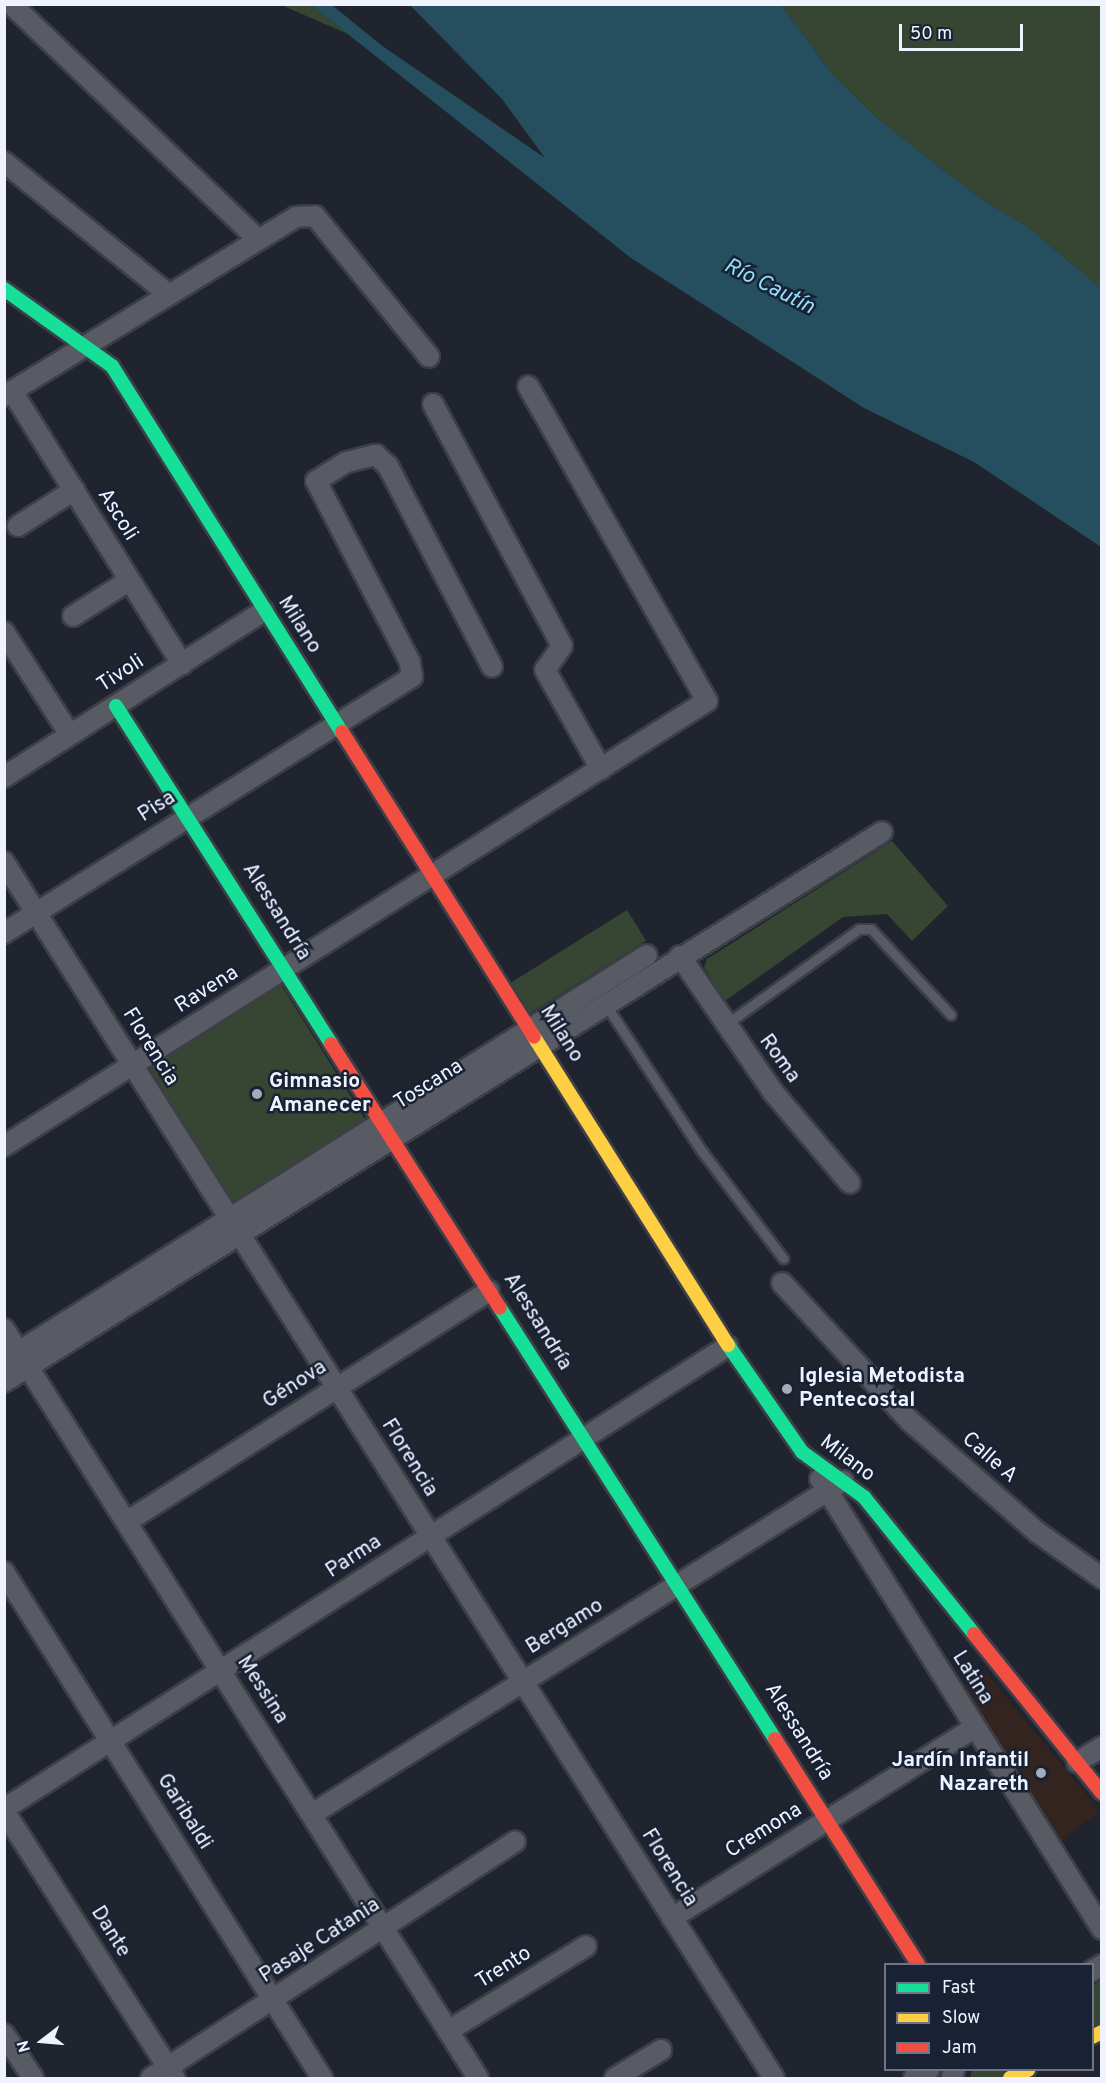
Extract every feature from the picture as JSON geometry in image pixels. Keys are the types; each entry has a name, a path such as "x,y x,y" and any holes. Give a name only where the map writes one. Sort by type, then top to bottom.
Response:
{"street":[{"path":"11,4 258,239"},
{"path":"4,162 168,294"},
{"path":"8,394 296,217 315,216 429,357"},
{"name":"Milano","path":"4,289 88,344 112,366 264,611 537,1034 728,1346 802,1452"},
{"name":"Ravena","path":"4,1146 708,701 528,386"},
{"name":"Ascoli","path":"8,394 74,490 182,663"},
{"path":"433,404 562,646 545,670 601,769"},
{"name":"Pisa","path":"4,933 335,721 412,678 410,662 316,481 347,462 376,455 388,466 492,667"},
{"path":"18,526 74,490"},
{"path":"73,616 130,580"},
{"name":"Tivoli","path":"4,777 264,611"},
{"path":"5,634 70,735"},
{"name":"Alessandría","path":"116,706 917,1963"},
{"name":"Toscana","path":"537,1034 604,1002 882,831"},
{"name":"Florencia","path":"4,862 774,2079"},
{"name":"Toscana","path":"4,1382 17,1360 537,1034 647,955"},
{"name":"Roma","path":"680,956 725,1025 787,1110 850,1183"},
{"name":"Calle A","path":"782,1283 909,1420 1036,1532 1101,1578"},
{"name":"Génova","path":"128,1521 489,1291"},
{"name":"Messina","path":"4,1329 17,1360 128,1521 477,2079"},
{"name":"Parma","path":"4,1810 728,1346"},
{"name":"Latina","path":"802,1452 835,1486 974,1728 1101,1929"},
{"name":"Milano","path":"835,1486 864,1497 1101,1792"},
{"name":"Bergamo","path":"312,1814 835,1486"},
{"name":"Garibaldi","path":"4,1572 322,2079"},
{"name":"Cremona","path":"672,1917 974,1728"},
{"path":"1077,1762 1101,1747"},
{"name":"Dante","path":"4,1810 171,2073"},
{"name":"Pasaje Catania","path":"151,2079 171,2073 273,2000 515,1842"},
{"name":"Trento","path":"448,2031 585,1946"},
{"path":"4,2034 33,2079"},
{"path":"615,2079 661,2050"},
{"path":"914,2079 927,2071"},
{"path":"1010,2079 1026,2071"}],"lane":[{"path":"725,1025 859,929 871,929 951,1015"},
{"path":"604,1002 701,1150 783,1258"}],"shaded area":[{"name":"Jardín Infantil Nazareth","path":"984,1670 1100,1811 1058,1844 961,1688"}],"green space":[{"path":"281,5 311,5 348,34"},
{"path":"781,5 1101,5 1101,288 1028,227 977,196 882,122 833,75"},
{"path":"892,841 948,906 912,941 887,914 843,917 725,1001 704,967 707,959"},
{"path":"627,910 646,941 529,1014 510,983"},
{"name":"Gimnasio Amanecer","path":"280,983 366,1121 234,1204 148,1066"},
{"path":"1101,1980 1101,2036 1094,2039 1094,1985"},
{"path":"972,2071 1029,2071 1012,2078 970,2078"}],"water":[{"name":"Río Cautín","path":"311,5 332,5 381,45 545,158 502,99 410,5 781,5 833,75 882,122 977,196 1028,227 1101,288 1101,547 974,462 864,408 631,258"}],"traffic: fast":[{"path":"4,289 112,366 342,732"},
{"path":"116,706 331,1044"},
{"path":"500,1308 775,1739"},
{"path":"728,1345 802,1452 864,1497 974,1634"}],"traffic: slow":[{"path":"534,1037 728,1345"},
{"path":"1094,2036 1102,2032"},
{"path":"1010,2078 1026,2071"}],"traffic: jam":[{"path":"342,732 534,1037"},
{"path":"331,1044 500,1308"},
{"path":"974,1634 1102,1793"},
{"path":"775,1739 917,1963"}],"place":[{"name":"Gimnasio Amanecer","path":"257,1094"},
{"name":"Iglesia Metodista Pentecostal","path":"787,1389"},
{"name":"Jardín Infantil Nazareth","path":"1041,1773"}]}
